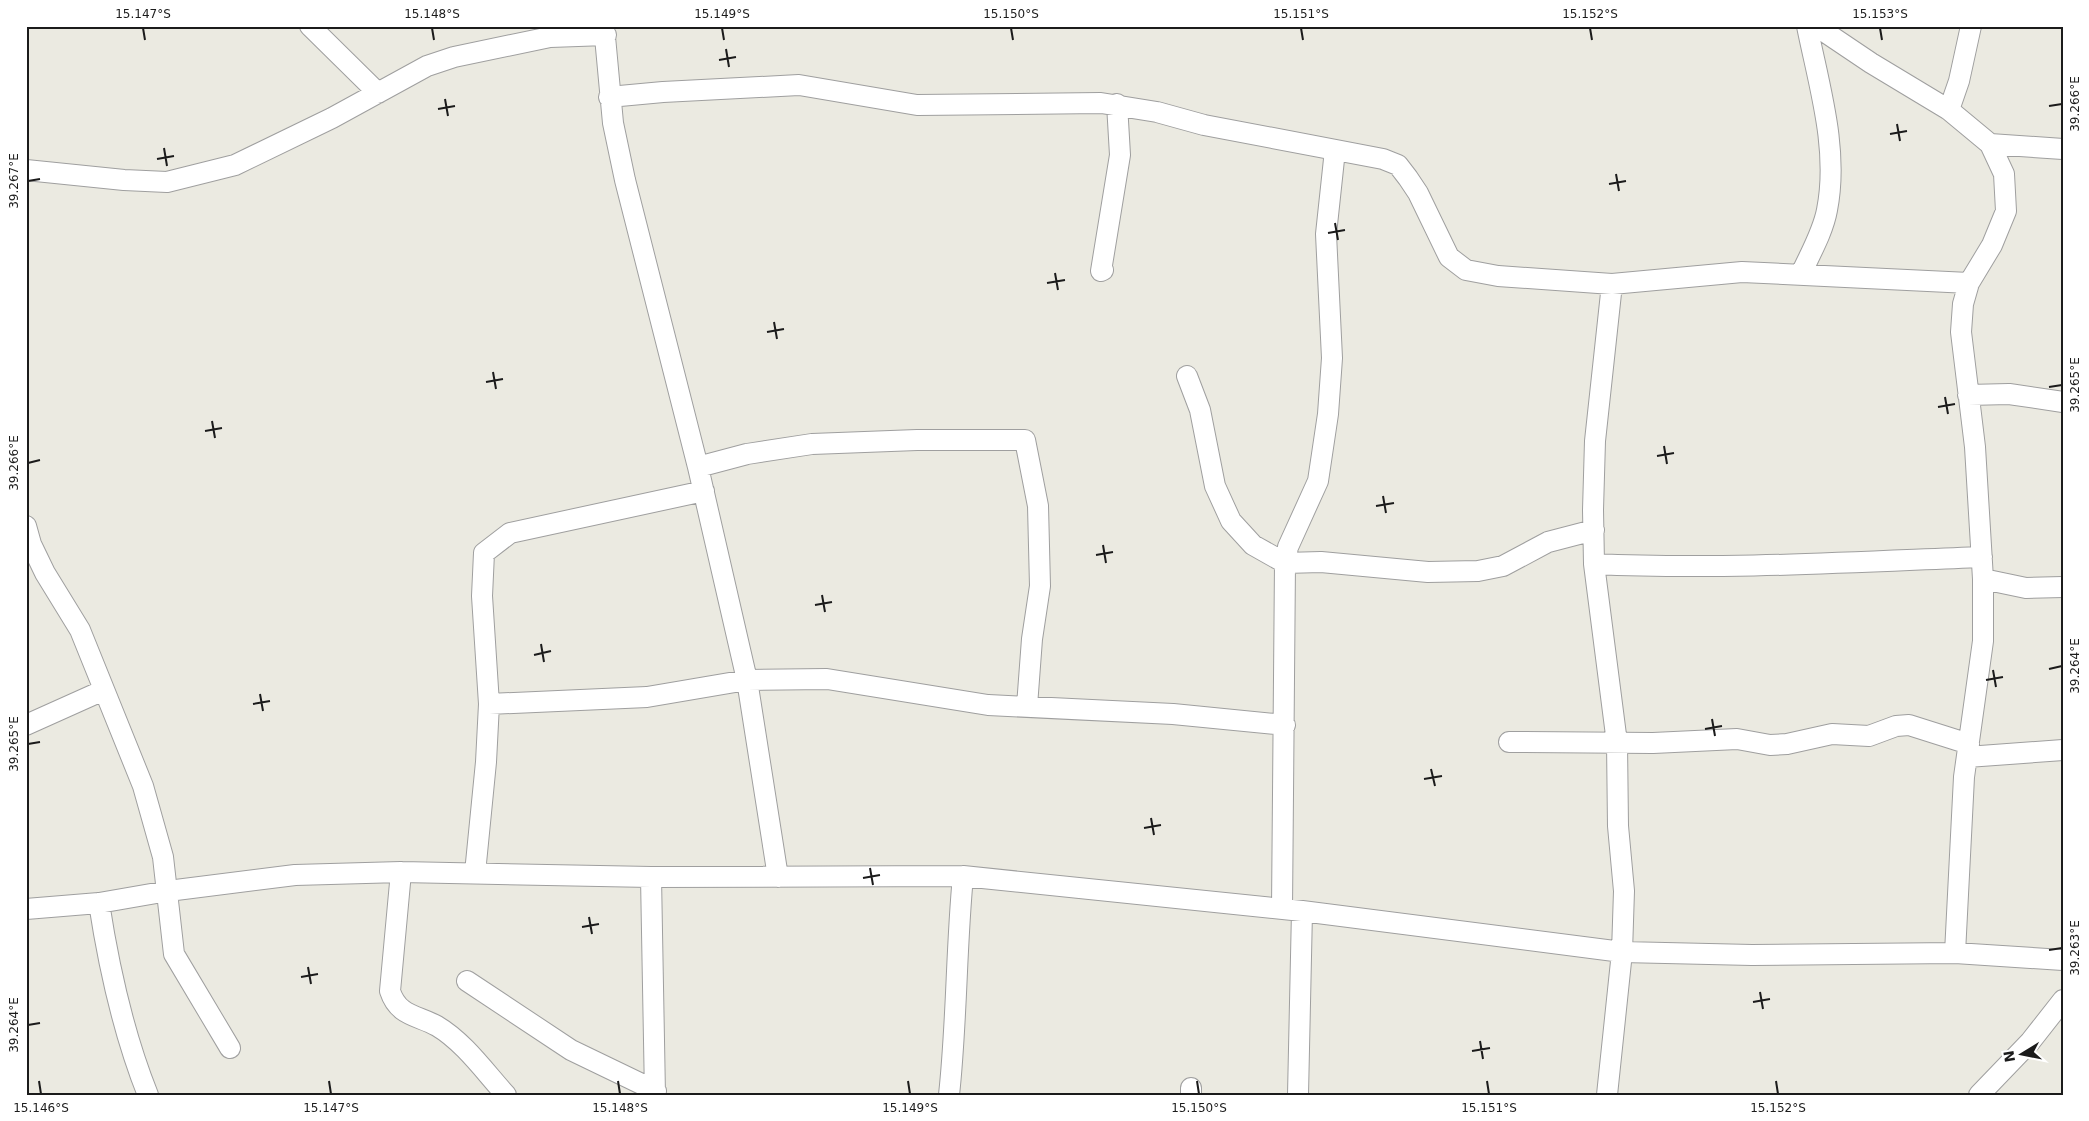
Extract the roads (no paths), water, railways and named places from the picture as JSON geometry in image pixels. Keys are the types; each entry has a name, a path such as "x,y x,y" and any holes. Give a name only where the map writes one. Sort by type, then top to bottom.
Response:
{"street":[{"path":"310,26 378,93"},
{"path":"1801,274 1826,212 1831,175 1828,128 1807,26"},
{"path":"1816,26 1870,63 1948,110 1990,144 2004,174 2006,211 1992,245 1969,283 1963,304 1961,332 1975,447 1984,579 1983,641 1964,778 1955,953"},
{"path":"1948,110 1959,81 1971,26"},
{"path":"26,170 124,180 167,182 235,164 378,93 427,66 454,57 550,37 605,31 609,97 625,180 704,491 746,680 778,877"},
{"path":"609,97 663,92 799,85 918,105 1117,104 1204,125 1382,159 1398,165 1418,193 1449,258 1466,270 1498,276 1612,284 1742,272 1969,283"},
{"path":"1103,270 1101,271 1120,155 1117,104"},
{"path":"1990,144 2063,149"},
{"path":"1298,1095 1285,725 1285,563 1288,546 1318,481 1328,414 1332,358 1326,234 1335,150"},
{"path":"1607,1095 1622,952 1624,891 1618,826 1617,743 1594,564 1594,530 1595,441 1612,284"},
{"path":"1187,376 1200,410 1215,486 1231,522 1252,545 1285,563 1321,562 1428,572 1478,571 1503,566 1548,542 1594,530"},
{"path":"1968,395 2008,394 2063,402"},
{"path":"698,468 747,454 812,444 918,440 1025,440 1038,506 1040,586 1032,639 1027,706"},
{"path":"474,873 486,762 489,704 482,596 484,552 510,533 704,491"},
{"path":"26,526 31,544 45,573 80,630 143,786 163,856 174,954 230,1048"},
{"path":"1594,564 1664,567 1803,565 1982,557"},
{"path":"1984,579 2026,588 2063,587"},
{"path":"489,704 647,697 746,680 827,679 988,705 1173,714 1285,725"},
{"path":"26,725 104,690"},
{"path":"1509,742 1617,743 1737,739 1770,745 1787,744 1832,734 1869,736 1896,726 1909,725 1968,751 2063,750"},
{"path":"401,872 390,991 394,1003 403,1011 437,1026 455,1039 506,1095"},
{"path":"26,909 99,903 168,891 294,875 401,872 651,877 963,876 1292,910 1622,952 1752,955 1955,953 2063,960"},
{"path":"949,1095 954,1054 957,942 963,876"},
{"path":"467,981 571,1050 655,1093 651,877"},
{"path":"99,903 107,954 132,1054 148,1095"},
{"path":"1979,1095 2030,1042 2063,1000"}]}
